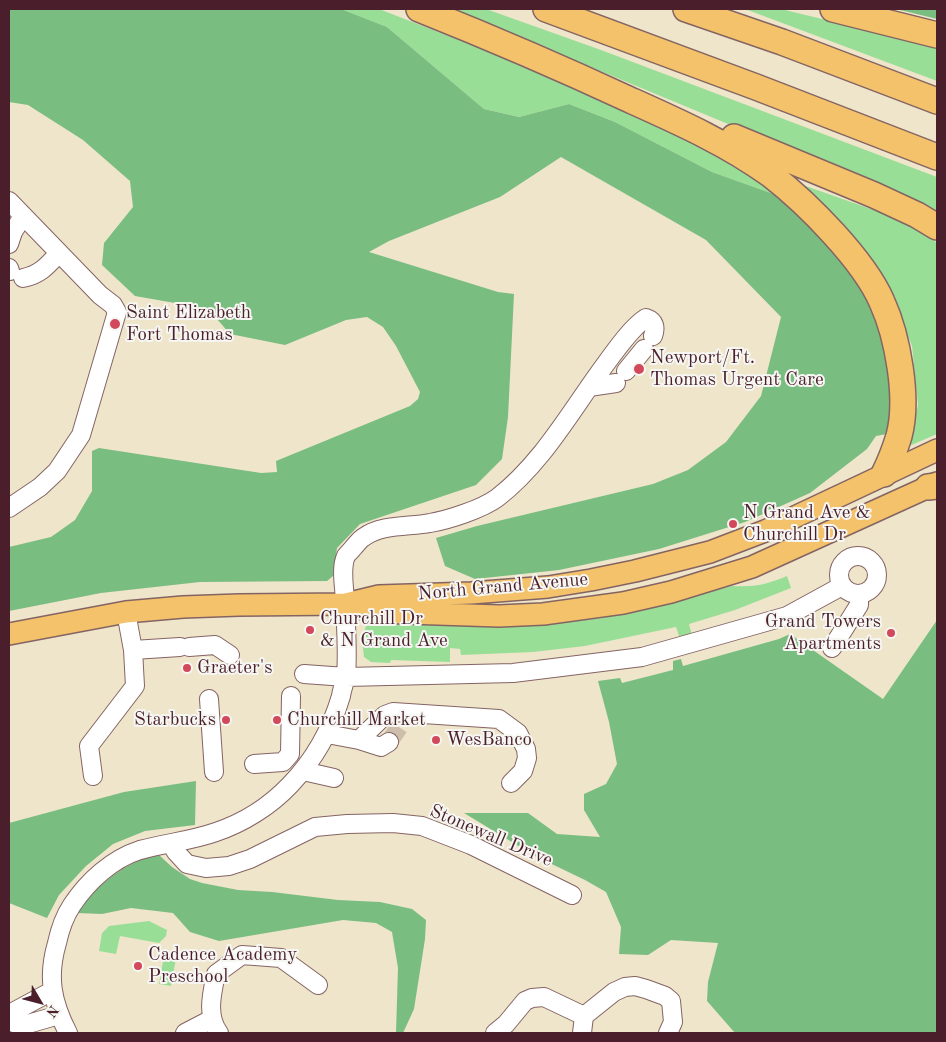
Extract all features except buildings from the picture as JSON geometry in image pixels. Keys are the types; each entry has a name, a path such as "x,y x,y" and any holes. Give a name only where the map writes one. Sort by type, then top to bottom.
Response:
{"highway":[{"path":"419,9 529,54 712,138 771,176 833,233 866,274 882,302 900,363 904,396 900,434 884,474"},
{"path":"546,9 937,157"},
{"path":"686,9 782,42 937,101"},
{"path":"833,9 937,35"},
{"path":"642,105 713,128 874,195 917,215 937,227"}],"main road":[{"name":"North Grand Avenue","path":"9,634 126,612 183,607 346,604 379,596 471,593 548,587 635,572 710,552 765,531 937,450"},
{"name":"North Grand Avenue","path":"346,604 377,612 499,616 543,614 623,603 671,592 752,567 934,485"}],"street":[{"path":"9,201 100,295 113,305 117,312 81,435 57,471 40,486 9,508"},
{"path":"9,244 13,232 23,216"},
{"path":"14,272 34,276 45,269 59,253"},
{"path":"68,1033 59,1015 52,991 51,972 62,924 71,906 83,890 100,873 118,860 138,851 216,832 241,821 265,806 289,787 327,734 346,677 346,604 343,572 346,556 363,537 379,530 432,523 491,502 516,482 531,465 589,387 639,323 646,318 651,320 655,331 635,360 589,387"},
{"path":"620,347 635,360"},
{"path":"853,557 865,558 874,565 877,578 871,589 859,594 853,594 842,586 839,575 843,563 853,557"},
{"path":"304,674 346,677 513,674 642,657 787,616 842,586"},
{"path":"832,648 859,605 859,594"},
{"path":"93,776 89,746 134,686 133,650 126,612"},
{"path":"133,650 215,645 230,655"},
{"path":"254,764 283,762 290,754 291,696"},
{"path":"209,699 214,772"},
{"path":"359,740 384,715 393,712 499,719 518,734 526,749 527,758 523,771 511,783"},
{"path":"400,726 407,718 418,713"},
{"path":"327,734 381,746 389,742"},
{"path":"303,770 334,778"},
{"name":"Stonewall Drive","path":"171,844 187,864 206,868 229,866 250,859 314,827 392,823 422,826 471,845 572,895"},
{"path":"184,1033 215,1026 211,996 216,974 242,955 280,958 318,985"},
{"path":"495,1033 506,1024 525,1001 532,998 544,997 583,1025 614,992 625,987 635,986 665,996 671,1002 673,1022 668,1033"},
{"path":"52,991 15,1012 9,1021 21,1026 59,1015"}],"green space":[{"path":"9,9 341,9 387,27 484,109 519,117 569,104 615,122 712,172 779,196 843,259 868,296 891,365 892,433 876,436 867,449 810,493 745,522 659,549 559,570 475,579 445,566 436,538 477,526 653,484 688,470 726,442 761,396 781,317 706,240 561,157 500,197 389,241 369,252 498,292 514,294 508,417 502,459 476,485 360,524 337,548 333,576 327,581 200,582 101,593 9,611 9,547 51,537 75,520 92,491 92,451 99,448 261,473 277,472 276,461 410,406 418,399 420,392 396,346 383,327 367,317 346,320 285,345 230,334 217,319 192,306 135,296 102,265 104,243 133,207 130,181 83,140 28,105 9,102"},
{"path":"341,9 379,9 482,49 666,127 742,168 779,196 712,172 615,122 569,104 519,117 484,109 387,27"},
{"path":"443,9 486,9 601,50 937,177 937,215 904,197 569,58"},
{"path":"745,9 781,9 937,47 937,81"},
{"path":"896,9 937,9 937,19"},
{"path":"800,184 905,221 937,243 937,434 907,447 918,405 912,346 881,273 849,232"},
{"path":"787,576 791,588 735,610 689,624 692,635 680,639 676,627 585,646 533,652 461,655 460,649 450,648 450,662 391,660 390,663 371,662 364,657 362,639 366,626 375,623 533,626 602,618 732,586 760,585"},
{"path":"937,620 937,1033 735,1033 707,1001 708,982 718,943 671,940 648,955 619,954 621,927 606,892 535,856 464,813 528,813 557,834 600,837 584,810 584,794 606,784 617,764 609,722 598,681 620,678 622,683 673,670 673,661 681,659 683,666 779,639 790,634 883,699"},
{"path":"196,781 195,825 145,831 113,844 86,866 59,895 47,918 9,903 9,823 124,792"},
{"path":"152,855 159,855 172,867 190,879 202,883 238,890 338,900 380,902 412,909 426,920 425,939 414,1009 403,1033 396,1033 398,968 392,932 376,923 343,920 219,941 190,932 173,913 131,908 102,914 77,913 101,885 119,871"},
{"path":"149,921 167,930 166,936 159,943 120,936 116,954 99,951 102,933 109,926"},
{"path":"164,955 176,958 171,986 159,984"}],"tunnel":[{"path":"389,742 400,726"}],"place":[{"name":"Saint Elizabeth Fort Thomas","path":"115,324"},
{"name":"Newport/Ft. Thomas Urgent Care","path":"639,369"},
{"name":"N Grand Ave & Churchill Dr","path":"733,524"},
{"name":"Churchill Dr & N Grand Ave","path":"310,630"},
{"name":"Grand Towers Apartments","path":"891,633"},
{"name":"Graeter's","path":"187,668"},
{"name":"Starbucks","path":"226,720"},
{"name":"Churchill Market","path":"277,720"},
{"name":"WesBanco","path":"436,740"},
{"name":"Cadence Academy Preschool","path":"138,966"}]}
